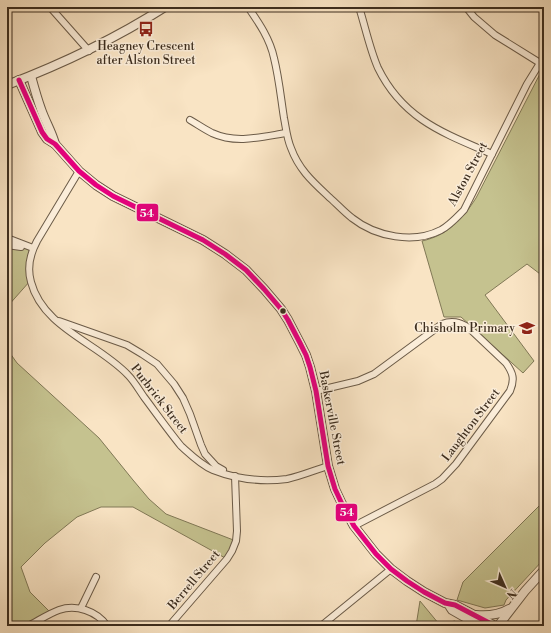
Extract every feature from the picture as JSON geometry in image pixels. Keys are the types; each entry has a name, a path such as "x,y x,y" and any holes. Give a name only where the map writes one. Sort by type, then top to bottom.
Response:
{"street":[{"path":"50,7 89,51"},
{"path":"7,85 89,51 165,7"},
{"name":"Alston Street","path":"248,7 265,34 274,58 286,133 296,160 310,179 353,219 367,228 383,234 399,237 427,235 443,229 464,210 527,84 542,61"},
{"path":"358,7 379,69 388,85 400,100 413,114 429,125 492,154"},
{"path":"466,7 474,17 495,36 542,61"},
{"name":"Baskerville Street","path":"31,76 40,108 55,144"},
{"name":"Baskerville Street","path":"19,80 42,132 79,171 113,196 203,240 225,254 246,270 281,309 306,355 316,391 328,466 342,504 354,526 376,554 391,569 407,581 450,605 480,626"},
{"path":"190,120 212,133 238,139 251,139 286,133"},
{"name":"Purbrick Street","path":"79,171 30,247 29,270 32,289 46,311 129,375 181,446 204,465 232,475 261,480 291,478 328,466"},
{"path":"7,238 30,247"},
{"path":"7,245 30,247"},
{"name":"Purbrick Street","path":"54,318 126,345 157,364 174,384 183,398 205,454 216,466 232,475"},
{"name":"Laughton Street","path":"316,391 358,381 374,374 442,324 448,322 455,322 469,328 506,363 513,377 513,384 510,391 456,464 442,479 354,526"},
{"name":"Berrell Street","path":"169,626 227,559 236,541 237,531 232,475"},
{"path":"321,626 391,569"},
{"path":"498,626 525,591 544,570"},
{"path":"81,608 96,577"},
{"path":"28,626 59,610 70,608 81,608 94,614 107,626"},
{"path":"472,620 503,613 511,609"},
{"name":"Baskerville Street","path":"472,620 495,626"}],"shaded area":[{"path":"544,66 544,277 527,264 485,295 534,361 523,373 461,317 444,317 422,241 439,235 454,226 471,206"},
{"path":"11,246 33,248 30,281 7,307 7,253"},
{"path":"7,349 17,363 99,438 149,499 166,514 236,541 227,559 133,507 101,507 77,517 45,543 21,567 30,592 52,614 30,626 7,626"},
{"path":"544,501 544,559 506,600 504,605 485,608 457,600 463,582"},
{"path":"420,601 439,624 455,621 461,626 416,626"}],"transit line":[{"name":"54","path":"19,80 42,132 79,171 96,185 113,196 203,240 225,254 246,270 264,289 281,309 306,355 316,391 328,466 335,489 354,526 376,554 391,569 407,581 445,603 455,605 495,626"}],"place":[{"name":"Heagney Crescent after Alston Street","path":"146,29"},
{"name":"Chisholm Primary","path":"527,328"}]}
